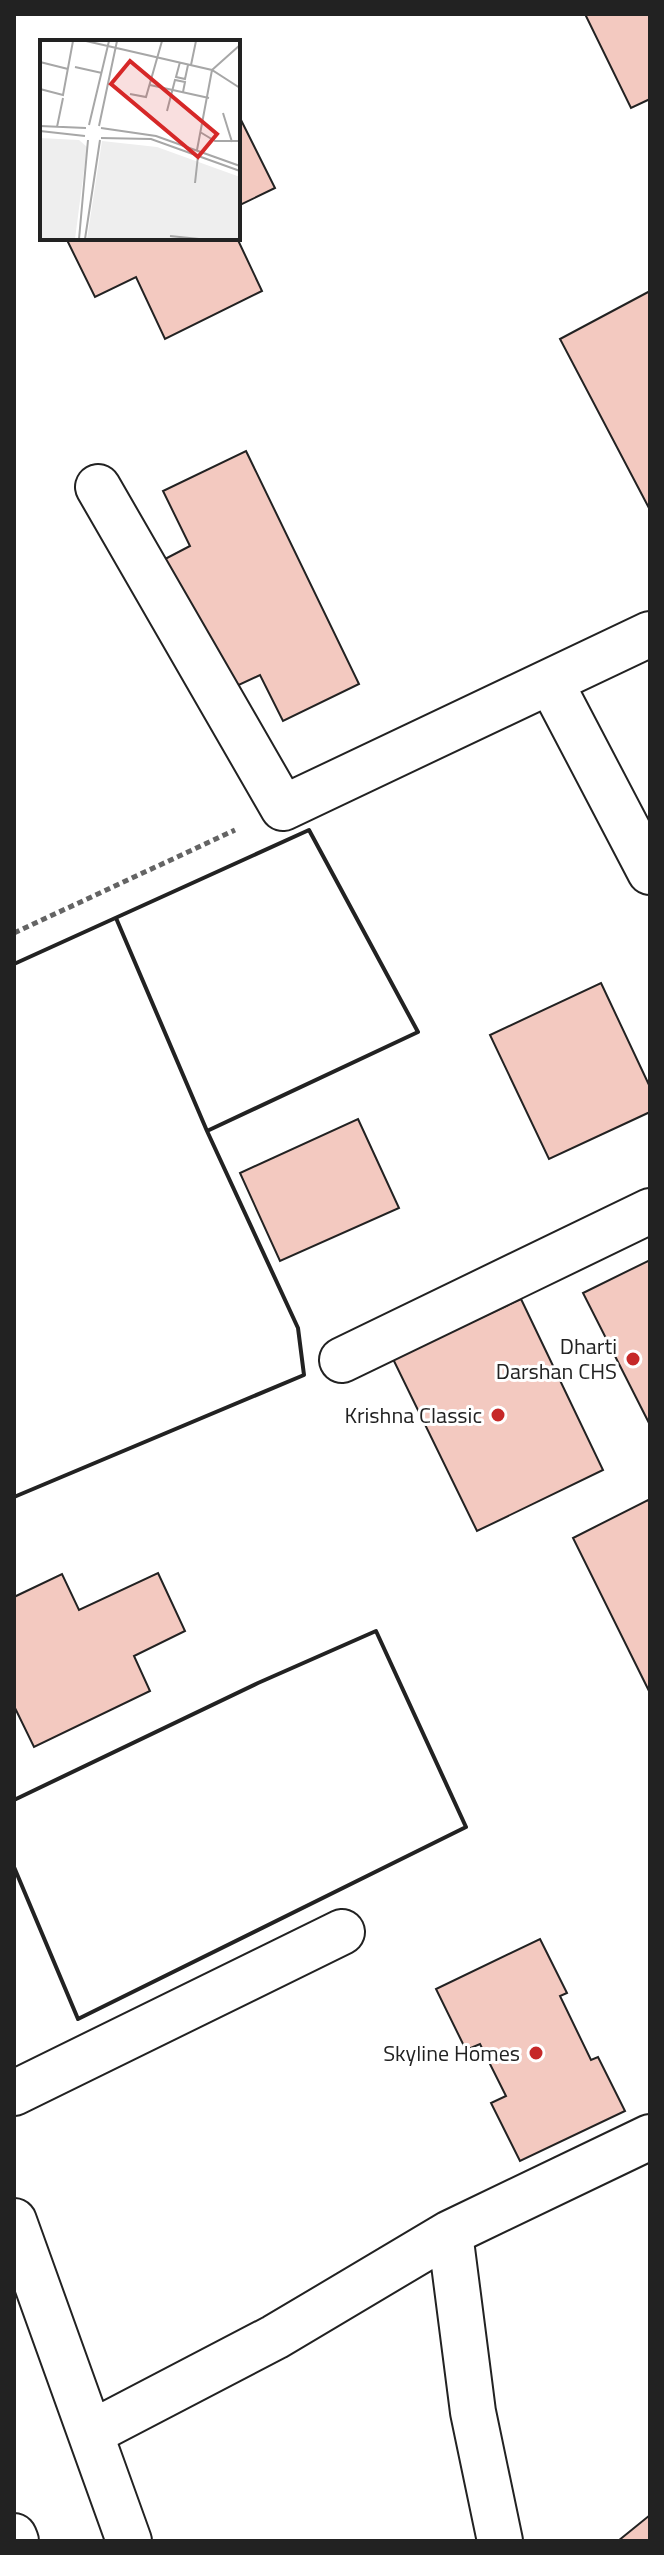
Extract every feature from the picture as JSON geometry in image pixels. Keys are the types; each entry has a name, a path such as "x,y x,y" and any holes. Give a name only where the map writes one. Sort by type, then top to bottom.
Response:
{"street":[{"path":"98,487 283,808 650,634"},
{"path":"551,683 650,872"},
{"path":"342,1360 650,1211"},
{"path":"14,2093 342,1932"},
{"path":"91,2433 275,2337 450,2233 650,2137"},
{"path":"14,2221 129,2541"},
{"path":"450,2233 473,2412 500,2541"}],"path":[{"path":"14,933 283,808"}],"building":[{"path":"585,14 650,14 650,99 631,108"},
{"path":"240,118 275,188 240,205"},
{"path":"67,240 238,240 262,291 165,339 136,277 95,297"},
{"path":"650,291 650,510 560,339"},
{"path":"246,451 359,684 283,721 260,675 228,690 165,559 190,546 163,491"},
{"path":"601,983 650,1087 650,1112 549,1159 490,1035"},
{"path":"358,1119 399,1208 280,1261 240,1173"},
{"name":"Dharti Darshan CHS","path":"650,1260 650,1425 583,1293"},
{"name":"Krishna Classic","path":"521,1299 603,1470 477,1531 393,1359"},
{"path":"648,1500 650,1504 650,1693 573,1538"},
{"path":"158,1573 185,1631 134,1656 150,1691 34,1747 14,1706 14,1597 62,1574 79,1610"},
{"name":"Skyline Homes","path":"540,1939 567,1993 560,1996 591,2060 598,2057 625,2111 520,2161 491,2103 506,2096 480,2044 466,2050 436,1989"},
{"path":"650,2515 650,2541 618,2541"}],"wall":[{"path":"14,964 309,830 418,1032 207,1131 298,1328 304,1375 14,1497"},
{"path":"116,918 207,1131"},
{"path":"14,1800 258,1683 376,1631 466,1827 78,2019 14,1867"}],"place":[{"name":"Dharti Darshan CHS","path":"633,1359"},
{"name":"Krishna Classic","path":"498,1415"},
{"name":"Skyline Homes","path":"536,2053"}]}
